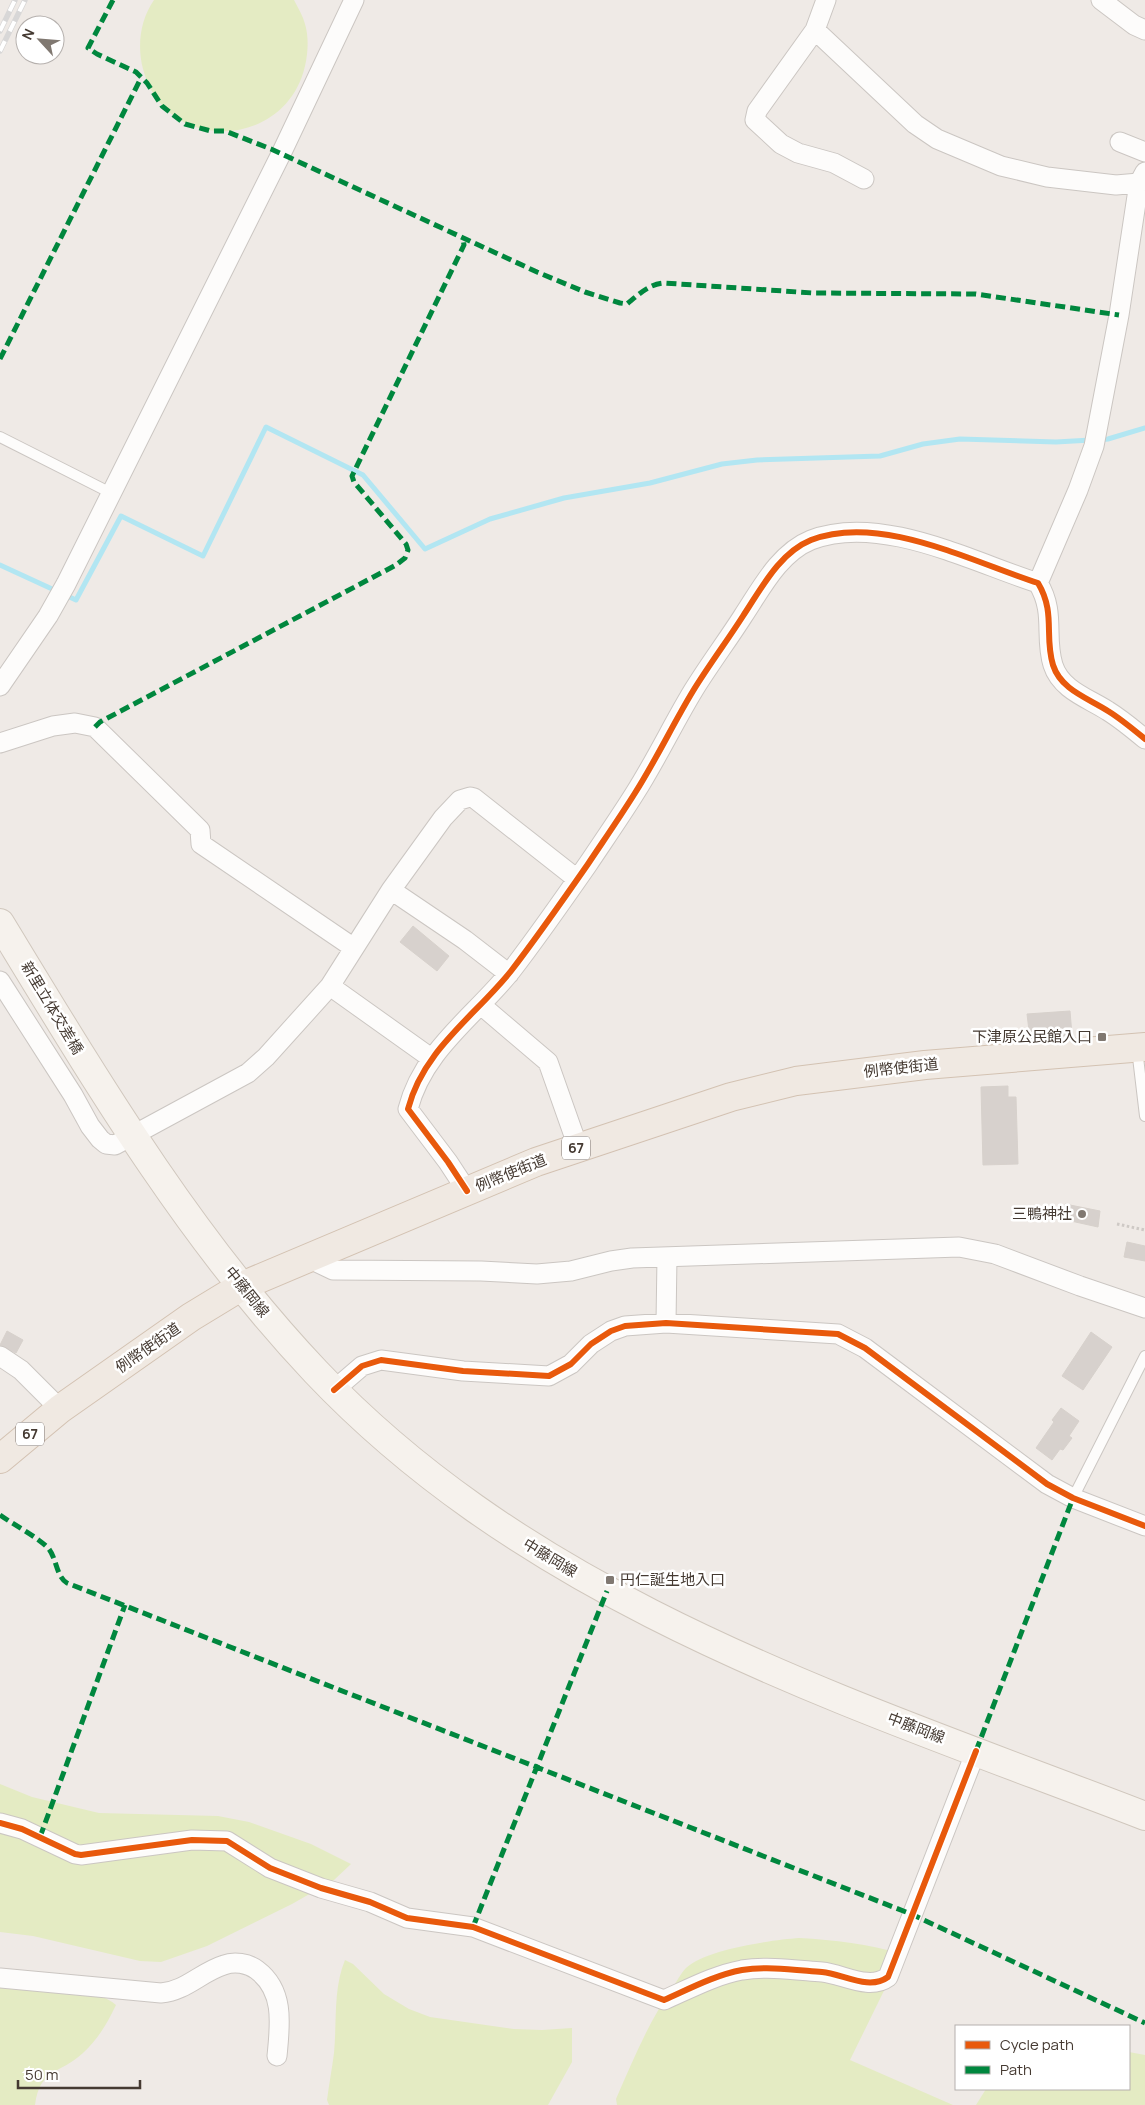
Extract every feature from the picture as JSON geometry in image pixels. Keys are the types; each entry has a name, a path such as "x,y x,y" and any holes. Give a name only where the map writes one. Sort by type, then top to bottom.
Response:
{"main road":[{"name":"新里立体交差橋","path":"0,922 104,1093"},
{"name":"例幣使街道","path":"0,1459 60,1409 191,1317 242,1286 467,1191 578,1147 731,1097 796,1082 925,1065 1141,1047"},
{"name":"中藤岡線","path":"104,1093 186,1213 281,1334 334,1390 416,1463 464,1501 517,1538 607,1592 729,1652 849,1703 1145,1816"}],"street":[{"path":"0,686 48,616 281,154 354,0"},
{"path":"826,0 815,30 757,111 755,120 781,144 798,153 834,163 864,179"},
{"path":"1101,0 1134,25 1145,30"},
{"path":"815,30 915,124 937,139 1001,166 1047,177 1116,185 1142,177 1119,315 1094,446 1084,477 1038,583"},
{"path":"1120,142 1145,152"},
{"path":"467,1191 408,1109 412,1095 431,1058 509,974 543,930 635,794 692,692 769,578 787,555 809,541 835,533 858,532 907,538 1038,583 1047,603 1054,666 1061,680 1068,688 1108,711 1145,739"},
{"path":"0,743 53,726 75,723 95,727 200,830 201,844 354,948"},
{"path":"0,981 100,1139 106,1144 115,1145 133,1137 146,1128 248,1073 266,1057 330,986 391,890 443,818 460,800 470,797 483,805 578,879"},
{"path":"391,890 465,940 509,974"},
{"path":"330,986 431,1058"},
{"path":"481,1005 548,1062 578,1147"},
{"path":"308,1258 322,1266 341,1271 454,1270 537,1274 571,1272 611,1260 959,1247 995,1254 1145,1308"},
{"path":"666,1323 667,1257"},
{"path":"334,1390 362,1366 372,1361 381,1360 463,1371 550,1376 571,1364 591,1344 611,1331 626,1326 666,1323 838,1334 865,1348 1047,1484 1073,1498 1145,1526"},
{"path":"0,1356 21,1370 60,1409"},
{"path":"0,1823 22,1829 75,1854 81,1855 192,1840 227,1841 270,1868 321,1888 370,1902 407,1918 473,1927 664,2000 704,1982 742,1970 768,1968 831,1973 845,1978 873,1983 882,1982 888,1976 976,1751"},
{"path":"0,1978 161,1994 177,1990 224,1964 239,1963 253,1967 265,1976 276,1993 280,2016 277,2056"}],"lane":[{"path":"0,438 111,493"},
{"path":"1141,1047 1145,1116"},
{"path":"1073,1498 1145,1356"}],"path":[{"path":"1117,1224 1145,1230"}],"green space":[{"path":"154,0 294,0 304,21 308,45 305,66 293,94 275,114 251,127 225,131 199,128 175,117 155,97 141,60 141,33 149,8"},
{"path":"0,1784 32,1797 99,1813 218,1816 249,1822 311,1844 351,1864 334,1880 292,1904 207,1946 161,1962 140,1961 33,1936 0,1932"},
{"path":"799,1938 851,1943 902,1954 850,2060 953,2105 617,2105 616,2099 649,2027 664,2000 686,1968 695,1961 723,1951 757,1943"},
{"path":"345,1960 353,1964 384,1994 409,2009 430,2017 514,2029 572,2028 572,2062 548,2105 329,2105 327,2100 334,2053 337,1994"},
{"path":"0,1988 77,1990 106,1998 116,2005 102,2031 88,2048 74,2060 52,2073 41,2084 35,2105 0,2105"},
{"path":"1130,2052 1145,2055 1145,2105 976,2105 985,2090 1130,2090"}],"building":[{"path":"413,926 449,956 437,971 400,942"},
{"path":"1070,1011 1072,1035 1030,1039 1027,1014"},
{"path":"1008,1086 1008,1097 1016,1097 1018,1164 983,1165 981,1087"},
{"name":"三鴨神社","path":"1065,1204 1100,1211 1098,1227 1062,1219"},
{"path":"1127,1242 1145,1246 1145,1261 1124,1257"},
{"path":"7,1331 23,1340 16,1353 0,1345"},
{"path":"1091,1332 1112,1347 1083,1390 1062,1376"},
{"path":"1061,1408 1079,1421 1069,1436 1072,1438 1052,1460 1036,1448"}],"waterway":[{"path":"0,565 76,600 121,516 203,556 266,427 363,475 425,549 490,519 564,498 650,483 722,464 757,460 880,456 923,444 960,439 1056,442 1091,440"},
{"path":"1100,440 1145,428"}],"railway":[{"path":"0,31 15,0"},
{"path":"0,51 25,0"}],"marked path":[{"path":"113,0 88,48 136,72 147,83 162,106 185,124 211,131 225,131 271,149 537,272 585,292 620,303 627,304 649,288 664,283 813,293 976,294 1119,315"},
{"path":"0,359 141,78"},
{"path":"95,727 100,722 396,565 405,558 408,550 406,544 354,482 352,476 464,245 463,239"},
{"path":"976,1751 1073,1498"},
{"path":"0,1515 49,1549 63,1580 67,1583 911,1914 1145,2023"},
{"path":"473,1927 607,1591"},
{"path":"40,1837 125,1605"}],"cycle path":[{"path":"467,1191 448,1162 408,1109 415,1088 425,1069 438,1051 511,971 550,918 629,802 693,691 764,584 780,563 800,546 811,540 838,533 866,532 896,536 955,553 1038,583 1047,604 1049,644 1053,665 1057,674 1069,687 1113,714 1145,739"},
{"path":"334,1390 362,1366 381,1360 463,1371 549,1376 571,1364 591,1344 611,1331 625,1326 666,1323 838,1334 865,1348 1047,1484 1073,1498 1145,1526"},
{"path":"0,1823 22,1829 75,1854 81,1855 192,1840 227,1841 270,1868 321,1888 370,1902 407,1918 473,1927 664,2000 722,1975 742,1970 762,1968 822,1972 864,1982 881,1981 888,1977 976,1751"}],"place":[{"name":"下津原公民館入口","path":"1102,1037"},
{"name":"三鴨神社","path":"1082,1214"},
{"name":"円仁誕生地入口","path":"610,1580"}]}
